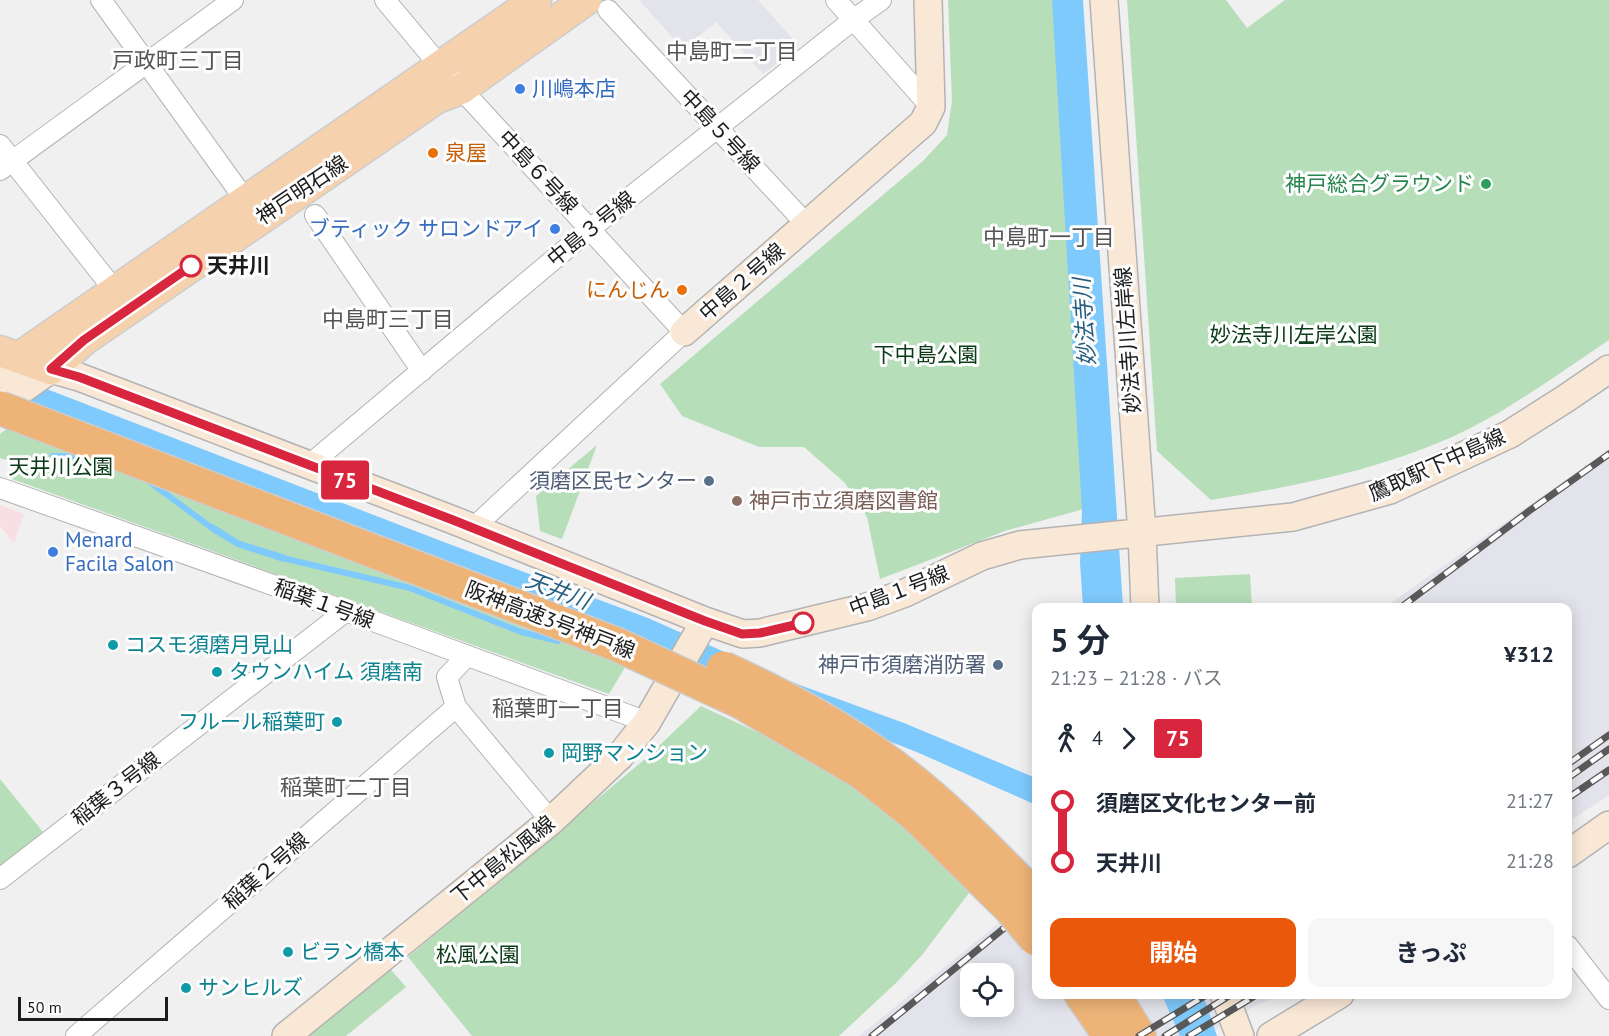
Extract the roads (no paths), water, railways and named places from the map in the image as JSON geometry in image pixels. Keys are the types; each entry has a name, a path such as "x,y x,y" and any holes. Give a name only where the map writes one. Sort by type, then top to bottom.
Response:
{"highway":[{"name":"阪神高速3号神戸線","path":"6,400 624,626 753,682 816,716 875,752 934,799 1032,894"},
{"name":"阪神高速3号神戸線","path":"6,400 618,645 741,702 861,772 922,822 1011,909 1032,934"},
{"path":"1084,999 1110,1036"},
{"path":"1116,999 1139,1036"}],"main road":[{"name":"神戸明石線","path":"6,361 115,291 536,0"},
{"name":"神戸明石線","path":"6,361 51,369 84,340 427,104 461,88 597,5"}],"street":[{"path":"101,0 246,201"},
{"path":"6,165 233,0"},
{"name":"中島６号線","path":"385,0 440,66 684,332"},
{"path":"836,0 931,107"},
{"name":"中島３号線","path":"308,466 590,229 881,0"},
{"path":"928,0 931,107"},
{"name":"妙法寺川左岸線","path":"1104,0 1130,534 1144,603"},
{"name":"中島５号線","path":"597,5 717,128 807,225"},
{"name":"中島２号線","path":"472,529 684,332 912,135 923,123 931,107"},
{"path":"0,145 6,165 115,291"},
{"path":"315,215 422,371"},
{"path":"6,400 51,369"},
{"name":"中島１号線","path":"51,369 79,377 472,529 703,625 742,634 760,633 867,607 982,556 1020,545 1075,538"},
{"name":"鷹取駅下中島線","path":"1075,538 1293,517 1389,490 1510,434 1609,369"},
{"name":"稲葉１号線","path":"0,488 346,611 647,722"},
{"name":"稲葉３号線","path":"0,879 346,611"},
{"name":"下中島松風線","path":"286,1036 551,821 620,756 647,722 703,625"},
{"path":"466,657 447,677 456,707 551,821"},
{"name":"稲葉２号線","path":"76,1036 456,707"},
{"path":"1572,851 1609,825"},
{"path":"1572,950 1609,999"},
{"path":"1226,999 1240,1036"},
{"path":"1271,1036 1332,999"}],"water":[{"name":"妙法寺川","path":"1052,0 1083,0 1123,603 1083,603 1080,563 1082,511"},
{"path":"0,371 648,618 797,684 904,723 1032,776 1032,803 881,738 0,410"},
{"path":"213,524 240,541 286,555 284,562 237,547 209,530"},
{"path":"1164,999 1204,999 1217,1036 1180,1036"}],"waterway":[{"path":"53,456 86,457"},
{"path":"147,480 216,531"},
{"path":"278,557 410,588 521,632 558,641"}],"railway":[{"path":"1407,603 1609,454"},
{"path":"1572,761 1609,735"},
{"path":"1572,775 1609,749"},
{"path":"1572,795 1609,770"},
{"path":"872,1036 1032,905"},
{"path":"1139,1036 1200,999"},
{"path":"1165,1036 1224,999"},
{"path":"1189,1036 1250,999"}],"place":[{"name":"川嶋本店","path":"520,89"},
{"name":"泉屋","path":"433,153"},
{"name":"神戸総合グラウンド","path":"1486,184"},
{"name":"ブティック サロンドアイ","path":"555,229"},
{"name":"天井川","path":"191,266"},
{"name":"にんじん","path":"682,290"},
{"name":"須磨区民センター","path":"709,481"},
{"name":"神戸市立須磨図書館","path":"737,501"},
{"name":"Menard Facila Salon","path":"53,552"},
{"name":"コスモ須磨月見山","path":"113,645"},
{"name":"神戸市須磨消防署","path":"998,665"},
{"name":"タウンハイム 須磨南","path":"217,672"},
{"name":"フルール稲葉町","path":"337,722"},
{"name":"岡野マンション","path":"549,753"},
{"name":"ビラン橋本","path":"288,952"},
{"name":"サンヒルズ","path":"186,988"}],"district":[{"name":"中島町二丁目","path":"732,51"},
{"name":"戸政町三丁目","path":"178,60"},
{"name":"中島町一丁目","path":"1049,237"},
{"name":"中島町三丁目","path":"388,319"},
{"name":"稲葉町一丁目","path":"558,708"},
{"name":"稲葉町二丁目","path":"346,787"}],"park label":[{"name":"妙法寺川左岸公園","path":"1294,335"},
{"name":"下中島公園","path":"926,355"},
{"name":"天井川公園","path":"61,467"},
{"name":"松風公園","path":"478,955"}]}
